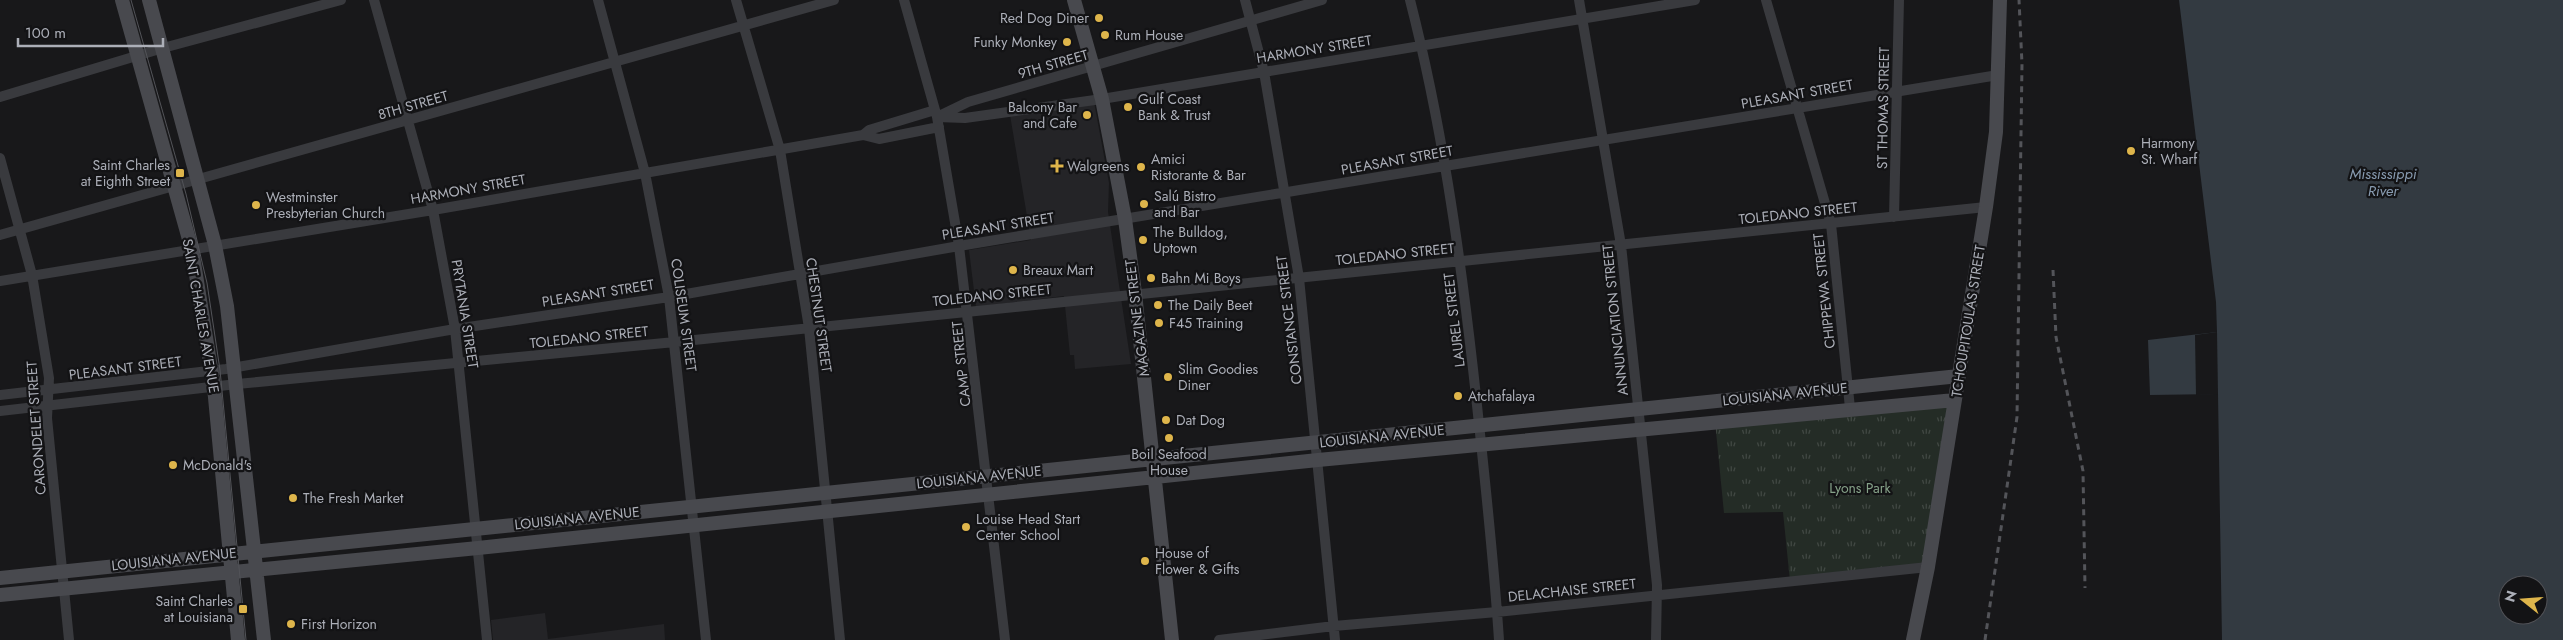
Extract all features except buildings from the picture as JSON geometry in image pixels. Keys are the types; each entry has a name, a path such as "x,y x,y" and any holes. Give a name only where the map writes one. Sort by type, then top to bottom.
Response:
{"street":[{"name":"SAINT CHARLES AVENUE","path":"122,0 192,250 214,386 238,640"},
{"name":"SAINT CHARLES AVENUE","path":"149,0 216,245 227,306 264,640"},
{"path":"0,97 163,48 341,0"},
{"name":"PRYTANIA STREET","path":"374,0 433,210 455,329 487,640"},
{"name":"COLISEUM STREET","path":"598,0 646,172 669,297 694,507 706,640"},
{"name":"CHESTNUT STREET","path":"736,0 780,150 809,328 840,640"},
{"name":"8TH STREET","path":"0,236 834,0"},
{"name":"CAMP STREET","path":"904,0 937,118 960,246 969,311 1005,640"},
{"name":"MAGAZINE STREET","path":"1074,0 1102,98 1125,219 1156,478 1172,640"},
{"name":"CONSTANCE STREET","path":"1245,0 1264,72 1299,278 1335,640"},
{"name":"9TH STREET","path":"937,118 968,102 1322,0"},
{"name":"LAUREL STREET","path":"1410,0 1422,45 1461,262 1482,444 1499,640"},
{"name":"ANNUNCIATION STREET","path":"1579,0 1584,18 1621,245 1641,428 1656,595 1656,640"},
{"name":"HARMONY STREET","path":"0,280 433,210 863,135 869,130 937,118 965,118 1102,98 1695,0"},
{"name":"CHIPPEWA STREET","path":"1766,0 1831,224 1850,408"},
{"name":"ST THOMAS STREET","path":"1894,217 1899,0"},
{"name":"TCHOUPITOULAS STREET","path":"1913,640 1928,567 1986,207 1996,132 2000,0"},
{"name":"PLEASANT STREET","path":"0,395 235,368 455,329 669,297 960,246 1998,74"},
{"path":"863,135 879,138 937,118"},
{"name":"CARONDELET STREET","path":"0,158 32,275 49,378 48,406 69,640"},
{"name":"TOLEDANO STREET","path":"0,411 214,386 460,364 1135,293 1461,262 1986,207"},
{"name":"LOUISIANA AVENUE","path":"0,578 255,550 694,507 1959,376"},
{"name":"LOUISIANA AVENUE","path":"0,595 478,548 1318,460 1850,408 1955,400"},
{"path":"1233,450 1235,469"},
{"path":"354,540 356,560"},
{"path":"110,566 112,584"},
{"name":"DELACHAISE STREET","path":"1219,640 1334,626 1497,612 1928,567"}],"shaded area":[{"path":"1094,102 1109,183 1108,212 1131,364 1075,369 1074,355 1070,355 1064,296 976,307 969,250 1031,240 1010,115"},
{"path":"545,613 548,639 664,624 665,640 493,640 491,620"}],"green space":[{"name":"Lyons Park","path":"1955,400 1928,567 1790,581 1783,512 1724,513 1715,421"}],"water":[{"name":"Mississippi River","path":"2179,0 2563,0 2563,640 2222,640 2218,394 2150,395 2148,340 2217,332 2216,302"}],"pier":[{"path":"2217,332 2218,394 2196,395 2195,335"}],"tram line":[{"path":"131,0 186,194 207,283 220,370 246,640"}],"railway":[{"path":"1985,640 2017,417 2022,64 2019,0"},
{"path":"2053,270 2056,337 2083,471 2085,588"}],"place":[{"name":"Red Dog Diner","path":"1099,18"},
{"name":"Rum House","path":"1105,35"},
{"name":"Funky Monkey","path":"1067,42"},
{"name":"Gulf Coast Bank & Trust","path":"1128,107"},
{"name":"Balcony Bar and Cafe","path":"1087,115"},
{"name":"Harmony St. Wharf","path":"2131,151"},
{"name":"Walgreens","path":"1057,166"},
{"name":"Amici Ristorante & Bar","path":"1141,167"},
{"name":"Saint Charles at Eighth Street","path":"180,173"},
{"name":"Salú Bistro and Bar","path":"1144,204"},
{"name":"Westminster Presbyterian Church","path":"256,205"},
{"name":"The Bulldog, Uptown","path":"1143,240"},
{"name":"Breaux Mart","path":"1013,270"},
{"name":"Bahn Mi Boys","path":"1151,278"},
{"name":"The Daily Beet","path":"1158,305"},
{"name":"F45 Training","path":"1159,323"},
{"name":"Slim Goodies Diner","path":"1168,377"},
{"name":"Atchafalaya","path":"1458,396"},
{"name":"Dat Dog","path":"1166,420"},
{"name":"Boil Seafood House","path":"1169,438"},
{"name":"McDonald's","path":"173,465"},
{"name":"The Fresh Market","path":"293,498"},
{"name":"Louise Head Start Center School","path":"966,527"},
{"name":"House of Flower & Gifts","path":"1145,561"},
{"name":"Saint Charles at Louisiana","path":"243,609"},
{"name":"First Horizon","path":"291,624"}]}
